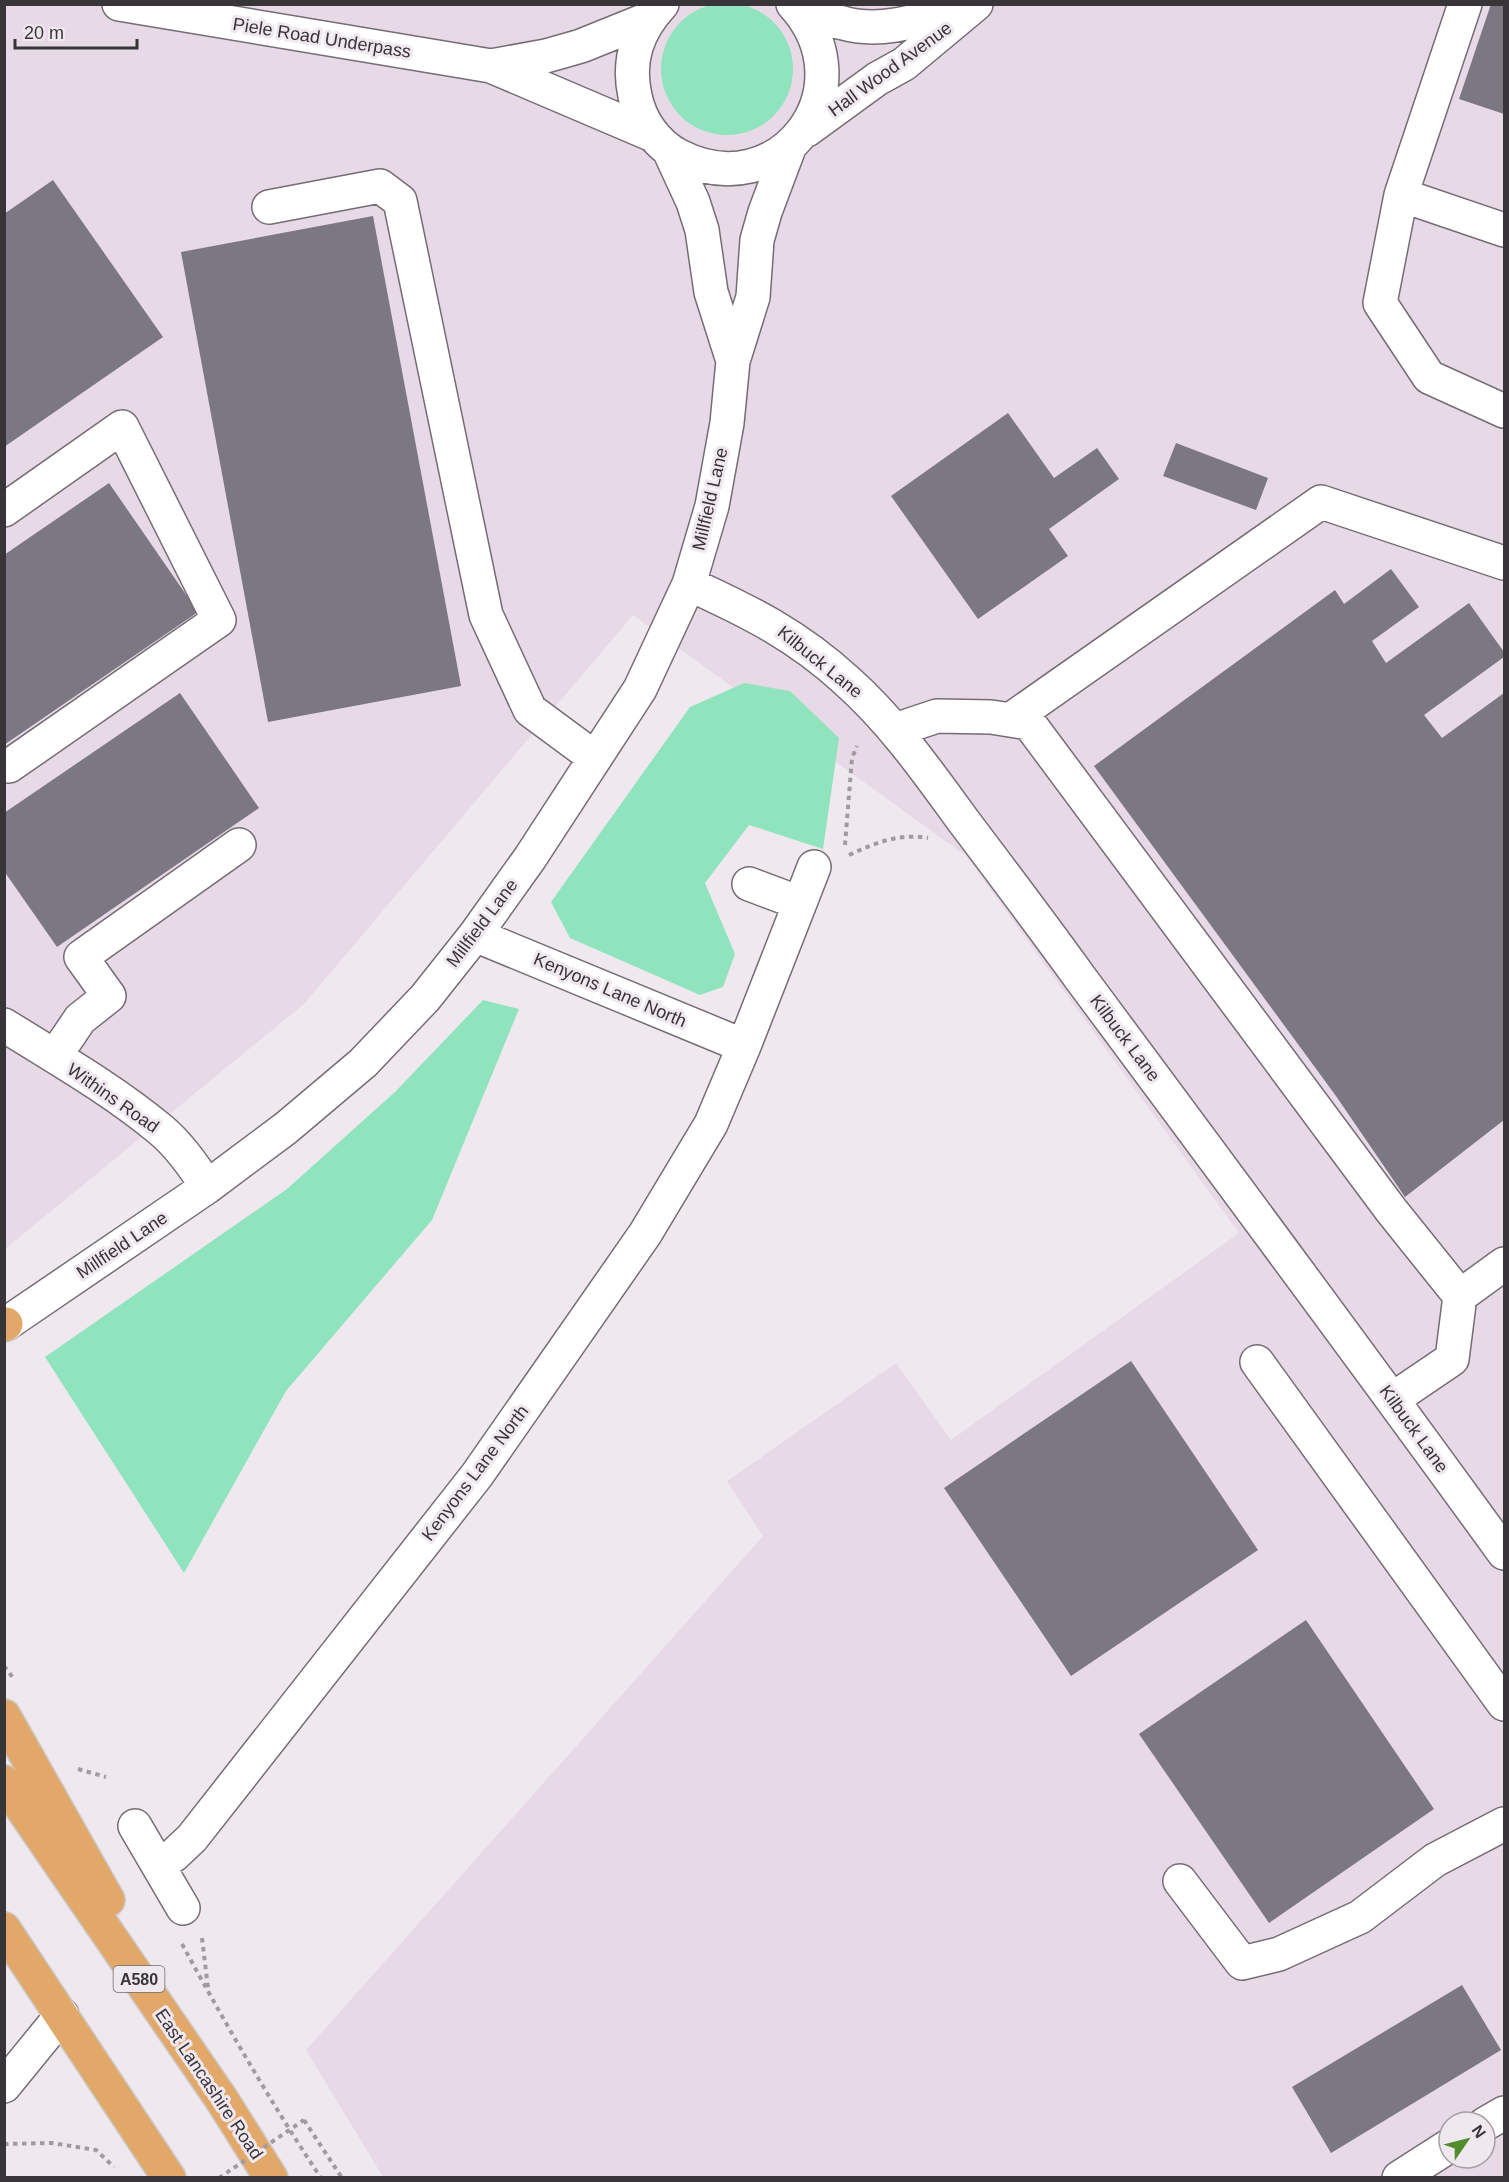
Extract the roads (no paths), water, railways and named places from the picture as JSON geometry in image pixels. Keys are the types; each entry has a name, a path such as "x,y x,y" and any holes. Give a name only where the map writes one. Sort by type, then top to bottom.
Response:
{"highway":[{"path":"4,1716 222,2100"},
{"name":"East Lancashire Road","path":"4,1782 222,2100 271,2178"},
{"path":"4,1929 170,2178"}],"street":[{"name":"Piele Road Underpass","path":"119,4 491,66 661,142"},
{"name":"Hall Wood Avenue","path":"794,5 845,24 876,27 904,24 974,4"},
{"name":"Hall Wood Avenue","path":"661,142 697,165 729,170 761,164 878,79 904,64 974,4"},
{"path":"1465,4 1401,195 1380,303 1429,377 1504,411"},
{"name":"Millfield Lane","path":"5,1324 207,1187 286,1128 363,1063 425,998 475,935 530,858 640,689 689,584 712,506 727,423 733,361 753,297 757,240 765,212 796,140 817,108 823,81 821,53 811,28 794,5"},
{"name":"Piele Road Underpass","path":"491,66 564,51 655,12"},
{"name":"Millfield Lane","path":"655,12 635,47 631,78 637,108 661,142 689,192 699,221 708,260 711,292 733,361"},
{"path":"269,207 380,186 400,201 486,615 530,710 595,758"},
{"path":"1401,195 1504,230"},
{"path":"4,510 122,427 219,620 9,766"},
{"path":"1010,720 1321,502 1504,562"},
{"name":"Kilbuck Lane","path":"689,584 768,622 809,649 848,681 895,730 1393,1399 1504,1553"},
{"path":"895,730 937,716 991,717 1029,723 1391,1210 1460,1296 1452,1359 1393,1399"},
{"path":"55,1056 80,1019 109,996 81,957 239,845"},
{"name":"Kenyons Lane North","path":"158,1866 192,1838 490,1456 645,1234 711,1124 814,867"},
{"path":"749,884 800,903"},
{"name":"Kenyons Lane North","path":"475,935 744,1046"},
{"name":"Withins Road","path":"4,1026 55,1056 162,1131 190,1161 207,1187"},
{"path":"1460,1296 1504,1264"},
{"path":"1257,1362 1504,1704"},
{"path":"1180,1881 1242,1963 1279,1954 1360,1917 1435,1860 1504,1824"},
{"path":"135,1826 183,1908"},
{"path":"4,2086 62,2015"},
{"path":"1399,2178 1437,2154"}]}
